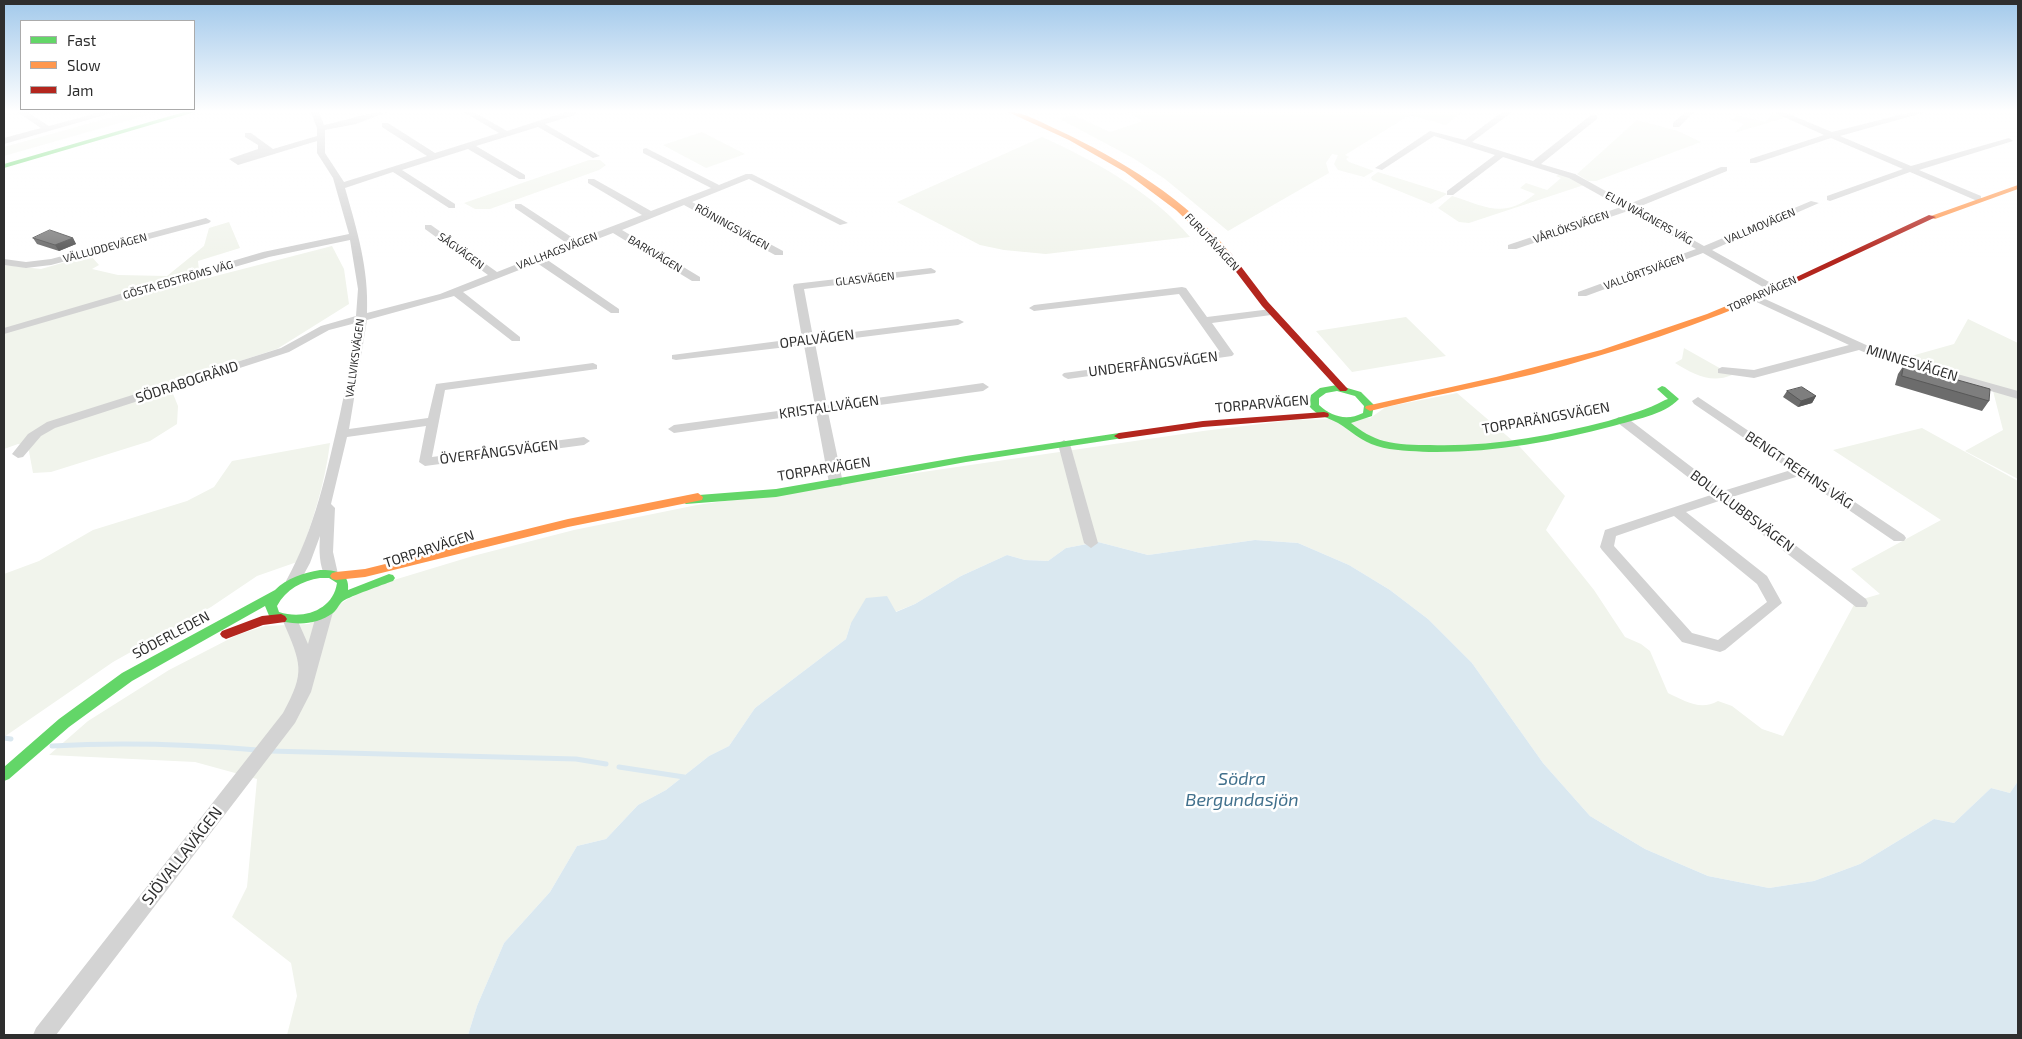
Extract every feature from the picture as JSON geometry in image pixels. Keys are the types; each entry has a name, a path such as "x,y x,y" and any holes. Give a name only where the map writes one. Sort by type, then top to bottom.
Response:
{"street":[{"path":"4,166 23,160"},
{"name":"VALLVIKSVÄGEN","path":"293,581 303,563 329,492 352,384 361,317 363,289 359,254 341,186 326,160"},
{"path":"341,186 425,160"},
{"path":"494,160 522,178"},
{"path":"664,160 718,188"},
{"name":"FURUTÅVÄGEN","path":"1110,160 1158,190 1191,217 1218,245 1271,312 1286,325 1319,367 1343,389"},
{"name":"ELIN WÄGNERS VÄG","path":"1379,168 1391,160"},
{"path":"1450,193 1493,160"},
{"name":"ELIN WÄGNERS VÄG","path":"1523,160 1578,180 1706,249 1774,289"},
{"path":"1535,164 1539,160"},
{"path":"1891,160 1978,198"},
{"path":"1830,198 1941,160"},
{"name":"VÅRLÖKSVÄGEN","path":"1512,248 1630,207 1724,169"},
{"path":"396,170 452,206"},
{"name":"VALLHAGSVÄGEN","path":"361,317 401,309 455,291 718,188 751,177 843,223"},
{"path":"591,181 650,215"},
{"name":"TORPARVÄGEN","path":"1340,420 1357,420 1369,411 1637,342 1722,312 1871,244 1978,198 2018,187"},
{"name":"RÖJNINGSVÄGEN","path":"684,202 779,254"},
{"name":"VALLMOVÄGEN","path":"1706,249 1814,203"},
{"path":"518,206 575,244"},
{"name":"VÄLLUDDEVÄGEN","path":"4,262 26,265 51,262 206,221"},
{"name":"SÅGVÄGEN","path":"428,227 495,275"},
{"name":"BARKVÄGEN","path":"614,229 696,279"},
{"name":"GÖSTA EDSTRÖMS VÄG","path":"4,331 266,254 354,236"},
{"name":"VALLÖRTSVÄGEN","path":"1582,294 1706,249"},
{"path":"537,258 615,311"},
{"name":"GLASVÄGEN","path":"798,286 931,271"},
{"path":"798,286 835,478"},
{"name":"UNDERFÅNGSVÄGEN","path":"1034,308 1182,290 1228,354 1068,375"},
{"path":"455,291 516,339"},
{"name":"MINNESVÄGEN","path":"1754,297 1882,356 2018,395"},
{"path":"1205,321 1271,312"},
{"name":"FURUTÅVÄGEN","path":"1271,312 1278,326 1306,366"},
{"name":"SÖDRABOGRÄND","path":"18,454 29,439 40,430 51,425 285,350 325,328 361,317"},
{"name":"OPALVÄGEN","path":"676,357 958,322"},
{"path":"1722,371 1754,374 1859,346"},
{"name":"ÖVERFÅNGSVÄGEN","path":"584,441 425,462 440,387 593,367"},
{"name":"TORPARVÄGEN","path":"1358,394 1395,392 1496,378"},
{"path":"1315,380 1316,396 1314,406 1324,415 1340,420"},
{"name":"KRISTALLVÄGEN","path":"674,429 983,387"},
{"name":"TORPARVÄGEN","path":"293,581 313,574 365,573 528,533 723,491 835,478 1203,424 1297,405 1332,388 1343,389"},
{"path":"1343,389 1358,394 1365,399 1373,428 1384,437 1402,446"},
{"name":"TORPARÄNGSVÄGEN","path":"1340,420 1372,440 1387,445 1492,444 1622,420 1669,403 1674,399 1662,389"},
{"name":"BENGT REEHNS VÄG","path":"1698,401 1899,538"},
{"name":"TORPARVÄGEN","path":"1203,424 1324,415"},
{"name":"BOLLKLUBBSVÄGEN","path":"1622,420 1861,603"},
{"path":"342,434 434,421"},
{"path":"1064,444 1091,542"},
{"path":"1676,511 1762,580 1775,603 1720,646 1687,638 1607,546 1610,533 1676,511 1802,472"},
{"name":"VALLVIKSVÄGEN","path":"329,492 326,552 334,575"},
{"name":"TORPARVÄGEN","path":"340,598 388,578 528,533"},
{"path":"325,612 340,598 344,585 334,575"},
{"name":"SÖDERLEDEN","path":"4,775 46,737 105,690 148,663 277,594 293,581"},
{"path":"277,594 271,610 274,615 286,620"},
{"name":"SÖDERLEDEN","path":"83,708 204,643 262,621 310,618 325,612"},
{"name":"SJÖVALLAVÄGEN","path":"43,1035 289,718 303,692 325,612"},
{"name":"SJÖVALLAVÄGEN","path":"286,620 302,647 308,670"}],"shaded area":[{"path":"588,160 601,160 606,165 599,170 490,209 475,209 464,203"},
{"path":"692,160 727,160 706,168"},
{"path":"990,160 1090,160 1140,192 1175,221 1190,237 1046,254 1004,250 980,245 897,202"},
{"path":"1137,160 1328,160 1326,163 1329,173 1228,231 1165,179"},
{"path":"1336,160 1347,160 1374,171 1364,177 1338,170 1334,164"},
{"path":"1592,160 1651,160 1596,181 1588,181 1577,174"},
{"path":"1378,172 1447,194 1431,204 1372,180 1371,177"},
{"path":"1565,175 1584,185 1469,223 1459,222 1438,208 1452,196 1485,207 1504,209 1524,202 1535,194 1520,188 1526,183 1547,190 1561,178 1556,176"},
{"path":"229,222 240,248 198,261 200,280 332,246 344,269 349,304 277,349 169,384 178,406 177,424 150,441 51,472 33,473 28,446 18,444 4,449 4,265 41,269 90,255 99,265 92,269 118,275 167,276 204,246 209,228"},
{"path":"1406,317 1446,356 1352,372 1316,331"},
{"path":"1968,319 2018,343 2018,479 1965,451 2003,430 1992,387 1897,360 1954,344"},
{"path":"1684,348 1732,375 1724,378 1709,378 1695,374 1682,367 1675,363 1682,359"},
{"path":"1457,393 1520,447 1565,496 1546,530 1594,590 1625,637 1641,644 1650,651 1668,693 1693,704 1705,705 1718,701 1732,706 1762,729 1783,736 1856,601 1880,594 1851,569 1941,520 1833,450 1922,428 2018,481 2018,781 2010,793 1991,788 1954,823 1934,819 1860,864 1814,881 1769,888 1708,876 1645,849 1590,816 1543,763 1472,663 1428,619 1390,590 1349,565 1298,543 1255,540 1148,555 1098,542 1066,548 1048,561 1025,560 1007,555 961,576 915,604 895,612 851,623 846,639 755,708 729,746 709,756 666,790 638,805 606,839 577,846 550,892 504,943 477,1006 468,1035 287,1035 297,996 291,963 232,917 247,887 257,779 195,762 49,755 88,721 169,670 237,635 265,626 309,624 348,599 374,586 473,556 574,530 697,505 1203,431 1293,420 1370,418 1386,407"},
{"path":"330,443 325,474 317,504 297,562 257,576 211,607 113,662 4,737 4,574 39,561 93,530 187,501 214,487 232,461"}],"water":[{"name":"Södra Bergundasjön","path":"1255,540 1298,543 1349,565 1390,590 1428,619 1472,663 1543,763 1590,816 1645,849 1708,876 1769,888 1814,881 1860,864 1934,819 1954,823 1991,788 2010,793 2018,781 2018,1035 468,1035 477,1006 504,943 550,892 577,846 606,839 638,805 666,790 709,756 729,746 755,708 846,639 851,623 866,598 887,596 896,612 915,604 961,576 1007,555 1025,560 1048,561 1066,548 1098,542 1148,555"}],"building":[{"path":"50,230 73,238 55,245 33,238"},
{"path":"1904,365 1990,389 1989,401 1902,376"},
{"path":"1802,387 1816,396 1801,401 1787,391"}],"waterway":[{"path":"4,738 11,739"},
{"path":"52,746 155,744 257,750"},
{"path":"269,751 576,759 606,764"},
{"path":"619,767 684,777"}],"traffic: fast":[{"path":"4,166 23,160"},
{"path":"1337,388 1358,394 1369,405 1368,414 1354,420 1340,420 1326,415 1314,406 1314,397 1323,390 1337,388"},
{"path":"1340,420 1356,432 1380,444 1416,448 1476,448 1568,434 1638,415 1669,403 1674,399 1662,389"},
{"path":"686,500 776,493 966,459 1119,436"},
{"path":"320,574 331,574 343,581 341,592 336,602 319,615 308,618 284,618 274,615 271,606 285,587 305,577 320,574"},
{"path":"340,598 389,578"},
{"path":"4,775 64,723 127,677 277,594"}],"traffic: slow":[{"path":"1111,160 1154,188 1179,208 1227,254"},
{"path":"1932,217 2018,187"},
{"path":"1370,408 1496,380 1604,352 1675,329 1779,287"},
{"path":"336,576 365,573 568,523 698,497"}],"traffic: jam":[{"path":"1779,287 1932,217"},
{"path":"1227,254 1265,304 1343,389"},
{"path":"1119,436 1203,424 1324,415"},
{"path":"226,634 262,621 281,619"}]}
